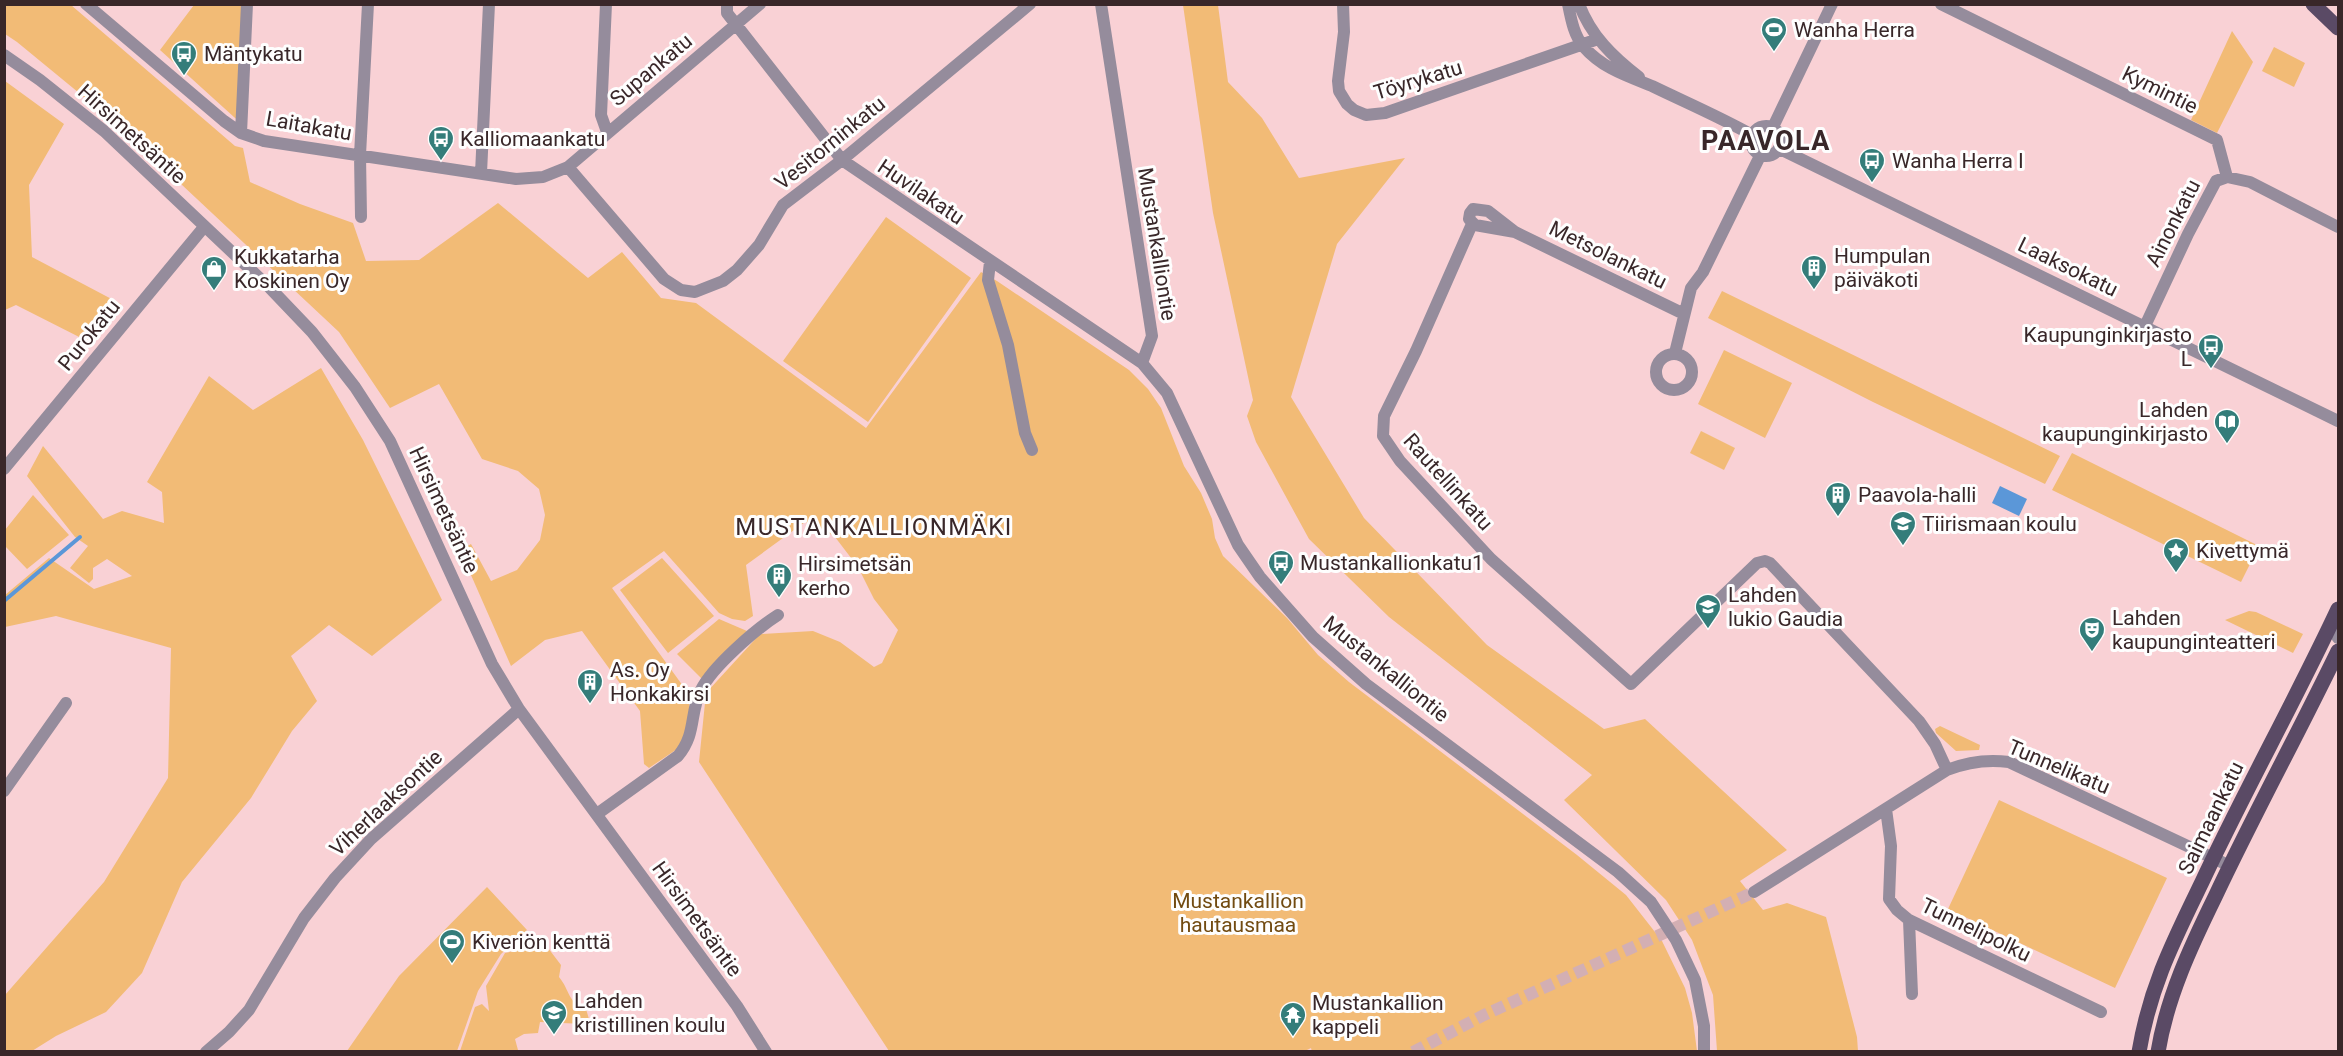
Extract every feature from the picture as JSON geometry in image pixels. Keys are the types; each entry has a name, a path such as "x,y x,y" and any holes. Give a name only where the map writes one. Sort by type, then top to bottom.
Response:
{"main road":[{"path":"2317,8 2338,28"},
{"name":"Saimaankatu","path":"2139,1052 2151,998 2165,959 2213,858 2335,627"},
{"name":"Saimaankatu","path":"2158,1052 2168,1009 2182,968 2230,866 2338,651"}],"street":[{"name":"Laitakatu","path":"86,4 224,121 241,133 264,141 516,178 543,177 568,167"},
{"path":"241,133 247,4"},
{"path":"361,217 360,155 368,4"},
{"path":"481,173 489,4"},
{"path":"606,4 601,115 607,132"},
{"name":"Huvilakatu","path":"727,4 727,13 842,160 1142,363"},
{"name":"Supankatu","path":"568,167 760,4"},
{"name":"Vesitorninkatu","path":"568,167 664,279 681,290 695,292 723,281 737,270 759,246 783,205 842,160 1030,4"},
{"name":"Mustankalliontie","path":"1101,4 1152,336 1142,363 1167,393 1238,544 1260,577 1313,637 1366,684 1618,872 1651,902 1676,940 1695,980 1704,1026 1704,1052"},
{"name":"Töyrykatu","path":"1343,4 1344,32 1338,81 1340,91 1347,104 1366,115 1385,113 1598,39"},
{"path":"1568,4 1573,28 1583,46 1599,61 1622,75 1752,135"},
{"path":"1579,4 1586,24 1608,52 1650,86"},
{"path":"1773,127 1832,4"},
{"name":"Kymintie","path":"1941,4 2217,140 2227,177"},
{"name":"Hirsimetsäntie","path":"4,55 40,80 104,131 270,288 312,332 355,387 390,441 492,664 519,709 736,1006 766,1052"},
{"path":"1765,126 1773,127 1779,133 1782,141 1780,149 1768,157 1760,156 1754,151 1751,143 1752,135 1757,129 1765,126"},
{"name":"Laaksokatu","path":"1780,149 2338,421"},
{"path":"1675,353 1684,314 1699,292 1703,272 1760,156"},
{"path":"2227,177 2250,182 2338,226"},
{"name":"Ainonkatu","path":"2145,326 2212,186 2216,181 2227,177"},
{"name":"Metsolankatu","path":"1515,232 1497,216 1481,209 1473,209 1470,213 1469,219 1472,224 1515,232 1684,314"},
{"name":"Rautellinkatu","path":"1472,224 1416,351 1384,416 1383,436 1400,461 1491,559 1631,684 1757,563 1765,561 1770,563 1919,720 1935,744 1947,770"},
{"name":"Purokatu","path":"4,469 204,227"},
{"path":"990,262 988,280 1008,345 1026,433 1032,450"},
{"path":"597,814 678,756 688,744 698,701 708,679 755,629 778,615"},
{"path":"4,791 66,703"},
{"name":"Viherlaaksontie","path":"206,1052 249,1010 304,918 335,878 371,839 519,709"},
{"name":"Tunnelikatu","path":"1754,892 1947,770 1971,762 1996,760 2009,762 2230,866"},
{"name":"Tunnelipolku","path":"1886,809 1891,846 1889,899 1897,910 1909,920 2102,1012"},
{"path":"1909,920 1912,994"}],"green space":[{"name":"Mustankallion hautausmaa","path":"4,5 71,5 235,146 243,148 250,182 300,204 353,223 366,261 419,260 498,203 588,278 622,252 661,298 696,303 866,428 981,272 997,281 1129,370 1148,389 1161,408 1184,466 1201,493 1212,519 1215,538 1223,556 1287,618 1318,655 1349,682 1577,855 1626,895 1662,941 1685,988 1692,1013 1697,1051 1312,1052 1311,1048 1303,1052 889,1051 699,762 706,693 760,634 813,631 840,642 874,667 882,663 898,630 874,599 858,567 835,537 814,524 805,522 746,565 753,616 745,621 732,619 719,613 664,551 612,588 683,686 689,701 690,721 686,743 649,768 644,764 640,711 582,631 545,640 511,666 460,550 471,544 491,581 517,570 540,540 545,515 539,489 518,471 482,459 439,384 390,408 339,332 118,125 5,34"},
{"path":"194,5 252,5 245,127 160,50"},
{"path":"1183,5 1218,5 1228,82 1262,118 1299,178 1405,158 1337,244 1291,397 1364,518 1487,645 1604,729 1645,719 1787,850 1740,881 1763,910 1787,903 1826,917 1857,1037 1858,1051 1717,1051 1713,995 1692,940 1666,900 1564,800 1592,775 1389,617 1309,539 1256,442 1247,416 1253,400 1213,213"},
{"path":"2232,31 2253,62 2217,133 2191,120"},
{"path":"2274,47 2305,63 2294,87 2262,71"},
{"path":"5,81 64,124 29,185 32,257 121,304 93,344 16,305 5,310"},
{"path":"886,217 971,278 868,422 783,361"},
{"path":"1722,291 2060,456 2045,484 1873,402 1708,318"},
{"path":"1724,350 1792,383 1765,438 1698,404"},
{"path":"321,368 363,440 442,600 372,656 329,625 291,656 317,701 292,731 251,798 182,882 142,973 106,1012 56,1036 32,1051 5,1051 5,995 104,882 168,778 171,648 56,616 5,627 5,595 49,558 94,589 132,576 107,559 93,568 93,579 89,583 70,568 88,546 75,537 27,476 43,446 103,519 122,511 164,523 162,492 147,482 209,376 253,410"},
{"path":"1701,431 1735,448 1724,470 1690,453"},
{"path":"2072,453 2259,546 2241,582 2052,490"},
{"path":"33,495 69,535 27,569 5,546 5,530"},
{"path":"662,558 714,616 668,653 620,590"},
{"path":"2249,611 2256,612 2303,634 2293,653 2225,620"},
{"path":"719,619 747,631 702,679 677,654"},
{"path":"1940,726 1980,745 1979,750 1956,751 1936,733 1935,729"},
{"path":"1999,800 2167,878 2115,988 1948,909"},
{"name":"Kiveriön kenttä","path":"487,887 527,930 501,954 478,991 457,1051 347,1051 399,976"},
{"path":"545,944 561,965 559,977 570,996 576,1004 586,1009 589,1019 584,1024 540,1022 538,1033 524,1034 515,1039 518,1050 460,1051 475,1007 482,1004 489,1011 486,986 505,953"}],"water":[{"path":"2000,486 2027,499 2019,516 1992,503"}],"waterway":[{"path":"4,601 80,537"}],"tunnel":[{"path":"1413,1052 1484,1015 1754,892"}],"place":[{"name":"Wanha Herra","path":"1774,53"},
{"name":"Mäntykatu","path":"184,77"},
{"name":"Kalliomaankatu","path":"441,162"},
{"name":"Wanha Herra I","path":"1872,184"},
{"name":"Humpulan päiväkoti","path":"1814,291"},
{"name":"Kukkatarha Koskinen Oy","path":"214,292"},
{"name":"Kaupunginkirjasto L","path":"2211,370"},
{"name":"Lahden kaupunginkirjasto","path":"2227,445"},
{"name":"Paavola-halli","path":"1838,518"},
{"name":"Tiirismaan koulu","path":"1903,547"},
{"name":"Kivettymä","path":"2176,574"},
{"name":"Mustankallionkatu1","path":"1281,586"},
{"name":"Hirsimetsän kerho","path":"779,599"},
{"name":"Lahden lukio Gaudia","path":"1708,630"},
{"name":"Lahden kaupunginteatteri","path":"2092,653"},
{"name":"As. Oy Honkakirsi","path":"590,705"},
{"name":"Kiveriön kenttä","path":"452,965"},
{"name":"Lahden kristillinen koulu","path":"554,1036"},
{"name":"Mustankallion kappeli","path":"1293,1038"}],"district":[{"name":"PAAVOLA","path":"1766,141"},
{"name":"MUSTANKALLIONMÄKI","path":"874,527"}]}
